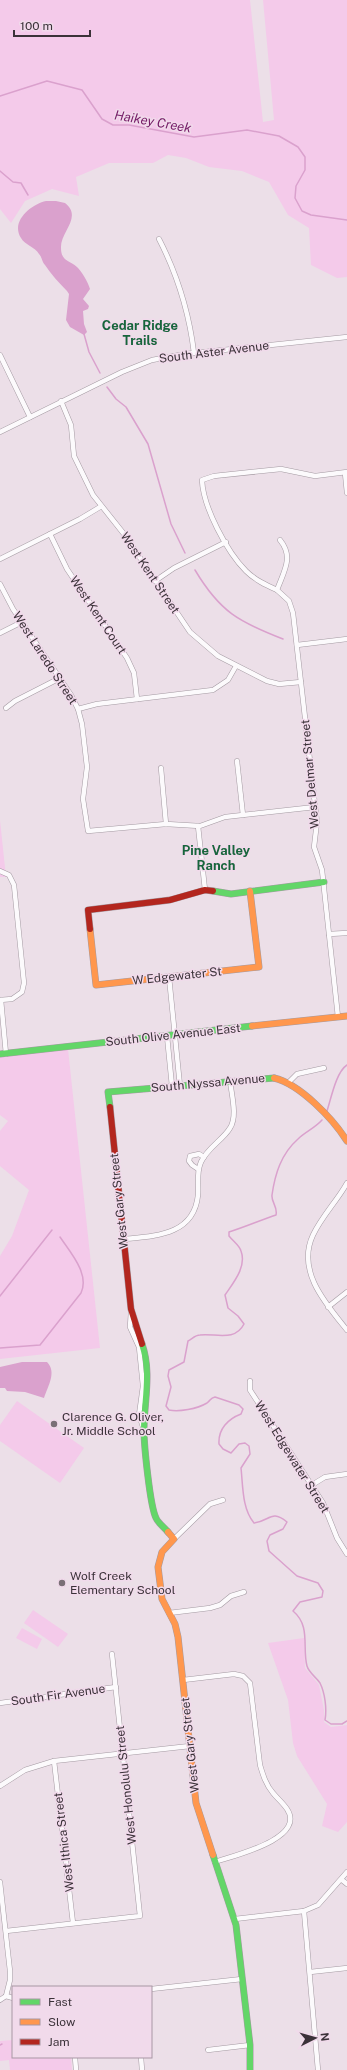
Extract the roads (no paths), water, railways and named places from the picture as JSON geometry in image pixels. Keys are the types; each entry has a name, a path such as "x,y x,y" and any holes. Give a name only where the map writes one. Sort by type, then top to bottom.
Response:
{"street":[{"path":"159,239 171,263 184,298 191,328 194,353"},
{"name":"South Aster Avenue","path":"0,432 61,401 141,364 162,358 194,353 347,337"},
{"path":"0,355 30,417"},
{"name":"West Kent Street","path":"61,401 71,425 75,460 100,507 124,534 194,637 212,652 236,666 275,683 301,682"},
{"path":"280,540 287,551 288,561 286,571 278,590 259,581 245,570 226,542 210,512 202,480 214,476 281,469 315,476 346,472 347,493"},
{"path":"0,559 100,507"},
{"name":"West Kent Court","path":"50,534 67,568 127,658 134,673 137,699"},
{"path":"155,580 174,568 226,542"},
{"name":"West Laredo Street","path":"0,584 22,622 60,678 78,709 82,724 87,767 83,799 88,831 166,824"},
{"name":"West Delmar Street","path":"278,590 291,604 297,645 317,822 314,847 322,870 324,882 338,1017"},
{"path":"0,633 22,622"},
{"path":"297,645 347,639"},
{"path":"78,709 97,704 213,690 228,680 236,666"},
{"path":"6,708 15,701 60,678"},
{"path":"237,760 242,815"},
{"path":"161,768 166,824 198,826 225,818 242,815 315,807"},
{"path":"198,826 205,890 231,894 324,882"},
{"path":"0,871 9,875 14,885 24,983 22,992 12,998 1,1000 3,1054"},
{"name":"W Edgewater St","path":"205,890 170,900 88,910 96,985 259,967 250,891"},
{"path":"329,934 347,933"},
{"path":"169,977 180,1086"},
{"name":"South Olive Avenue East","path":"3,1054 347,1016"},
{"path":"167,1036 172,1086"},
{"path":"288,1083 297,1074 324,1068"},
{"name":"South Nyssa Avenue","path":"108,1092 269,1077 288,1083 304,1094 340,1130 347,1141"},
{"path":"126,1239 164,1235 177,1229 188,1220 195,1208 198,1195 198,1169 201,1162 230,1128 233,1117 230,1080"},
{"name":"West Gary Street","path":"108,1092 121,1218 126,1239 125,1256 131,1309 145,1352 148,1386 144,1430 154,1512 159,1522 174,1539 162,1552 158,1567 160,1591 176,1631 197,1808 235,1919 250,2045 250,2070"},
{"path":"198,1169 189,1161 190,1156 199,1154 204,1157"},
{"path":"347,1183 313,1235 309,1252 313,1282 320,1297 347,1330"},
{"path":"328,1307 347,1292"},
{"name":"West Edgewater Street","path":"250,1381 250,1390 312,1484 323,1503 337,1538 347,1554"},
{"path":"312,1484 324,1477 347,1474"},
{"path":"174,1539 210,1504 223,1500"},
{"path":"169,1614 210,1608 220,1605 231,1596 244,1592"},
{"name":"West Honolulu Street","path":"73,1924 140,1916 112,1654"},
{"path":"183,1680 234,1674 246,1678 252,1687 260,1765 263,1777 271,1792 288,1810 290,1818 288,1828 280,1837 268,1844 215,1862"},
{"name":"South Fir Avenue","path":"0,1704 116,1687"},
{"path":"0,1786 25,1770 54,1761 190,1746"},
{"name":"West Ithica Street","path":"54,1761 73,1924"},
{"path":"235,1919 304,1911 318,1905 342,1880 347,1872"},
{"path":"342,1880 347,1884"},
{"path":"0,1882 10,1980 6,1996 0,2000"},
{"path":"304,1911 318,2070"},
{"path":"6,1931 73,1924"},
{"path":"310,1972 347,1968"},
{"path":"152,1989 242,1979"},
{"path":"6,1996 12,1998"},
{"path":"208,2050 250,2045"},
{"path":"75,2058 76,2070"},
{"path":"141,2058 142,2070"}],"waterway":[{"name":"Haikey Creek","path":"0,96 47,81 82,90 102,119 113,125 129,125 194,137 247,130 279,136 298,147 305,157 305,170 296,186 295,198 302,211 311,215 347,220"},
{"path":"0,171 13,182 21,183 28,195"},
{"path":"84,334 89,352 100,373"},
{"path":"107,387 116,399 126,407 148,444 171,524 185,553"},
{"path":"195,570 213,596 232,614 254,627 283,639"},
{"path":"327,1111 337,1079 343,1068 347,1065"},
{"path":"322,1120 298,1139 283,1158 277,1172 272,1195 276,1215 229,1232 229,1236 240,1249 242,1263 241,1269 225,1295 228,1308 238,1316 244,1324 240,1330 230,1335 198,1335 188,1341 184,1362 169,1370 168,1376 171,1387 166,1406 169,1410 188,1410 203,1405 215,1397 239,1405 243,1409 241,1414 228,1422 222,1429 219,1444 223,1449 231,1453 239,1444 245,1443 249,1446 250,1454 241,1468 245,1504 250,1517 254,1523 274,1516 282,1518 287,1522 283,1529 270,1535 267,1541 269,1551 297,1576 318,1583 323,1591 322,1597 300,1602 293,1611 299,1617 304,1630 307,1666 309,1671 320,1683 323,1691 326,1706 325,1720 331,1724 342,1724 347,1721"},
{"path":"0,1296 52,1230"},
{"path":"0,1348 40,1345 81,1293 83,1286 81,1271 60,1237"}],"place":[{"name":"Clarence G. Oliver, Jr. Middle School","path":"54,1424"},
{"name":"Wolf Creek Elementary School","path":"62,1583"}],"district":[{"name":"Cedar Ridge Trails","path":"140,332"},
{"name":"Pine Valley Ranch","path":"216,858"}]}
